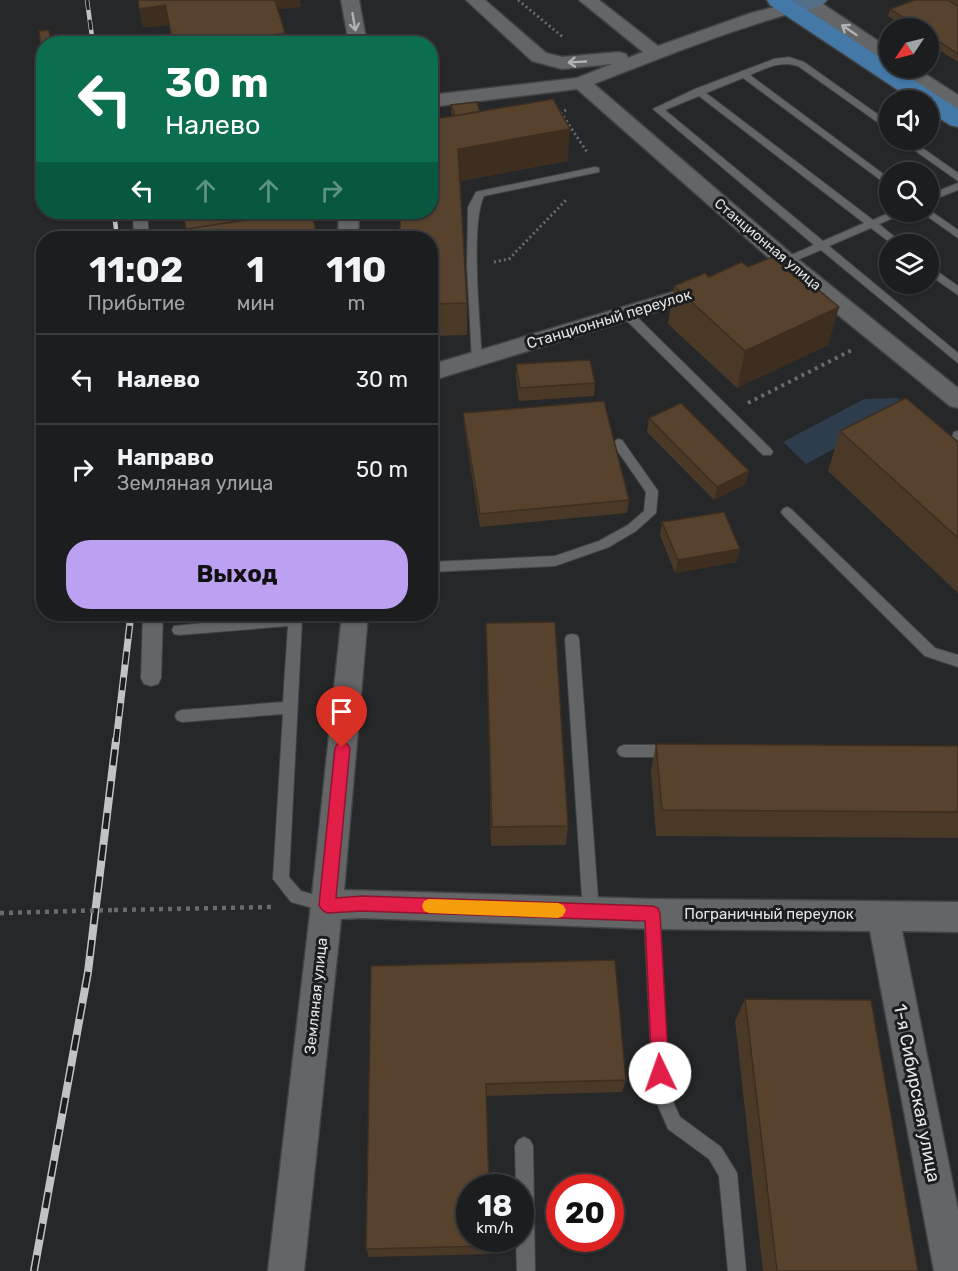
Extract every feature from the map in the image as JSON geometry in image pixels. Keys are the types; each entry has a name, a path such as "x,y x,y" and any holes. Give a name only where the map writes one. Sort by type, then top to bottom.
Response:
{"main road":[{"path":"800,2 958,120"}],"street":[{"path":"350,0 357,36"},
{"path":"475,0 539,57 562,63 656,53"},
{"path":"588,0 656,53"},
{"path":"438,100 580,83 656,53 800,2 879,51"},
{"path":"459,98 516,84 531,77 540,67 539,57"},
{"path":"919,78 958,104"},
{"name":"Станционная улица","path":"580,83 786,261 958,400"},
{"path":"763,270 786,261"},
{"name":"Станционный переулок","path":"438,371 729,281"},
{"path":"151,678 153,621"},
{"name":"Земляная улица","path":"286,1271 327,905 354,621"},
{"name":"Пограничный переулок","path":"327,905 362,904 652,914 958,917"},
{"name":"1-я Сибирская улица","path":"883,915 952,1271"}],"lane":[{"path":"879,120 801,64 789,60 777,61 658,109 958,359"},
{"path":"743,74 879,176"},
{"path":"698,91 885,234"},
{"path":"919,150 958,178"},
{"path":"476,359 473,207 480,194 595,170"},
{"path":"939,194 958,186"},
{"path":"786,261 879,221"},
{"path":"939,221 958,235"},
{"path":"939,276 958,291"},
{"path":"627,314 767,452"},
{"path":"958,435 955,444 958,447"},
{"path":"438,567 555,561 604,544 632,528 650,513 652,490 618,442"},
{"path":"787,512 930,652 958,661"},
{"path":"179,630 259,621"},
{"path":"295,621 281,879 296,897 327,905"},
{"path":"572,639 591,912"},
{"path":"182,716 290,707"},
{"path":"624,751 683,751"},
{"path":"652,914 661,1094 674,1123 715,1153 728,1173 737,1271"},
{"path":"524,1146 526,1271"}],"path":[{"path":"518,0 567,42"},
{"path":"728,413 855,349"},
{"path":"0,913 215,909"}],"shaded area":[{"path":"898,398 911,408 806,464 783,442 864,399"}],"building":[{"path":"138,0 275,0 285,33 266,36 172,36 165,5 139,9"},
{"path":"915,0 948,0 958,7 958,54 939,41 939,18 904,18 890,9"},
{"path":"49,30 50,36 40,36 39,31"},
{"path":"553,99 570,129 458,149 467,303 438,304 438,231 400,231 400,219 438,219 438,119"},
{"path":"477,102 480,112 455,116 451,105"},
{"path":"184,219 252,219 186,229"},
{"path":"252,219 313,219 316,231 186,231 186,229"},
{"path":"777,255 839,307 745,351 674,286 705,273 709,277 742,262 748,267"},
{"path":"590,360 595,383 520,388 516,364"},
{"path":"906,398 958,442 958,538 840,431"},
{"path":"604,401 629,500 480,514 463,413"},
{"path":"681,403 749,471 717,487 649,418"},
{"path":"724,512 740,549 678,560 662,522"},
{"path":"555,622 568,826 492,827 486,623"},
{"path":"656,744 958,746 958,812 662,810"},
{"path":"615,960 626,1080 486,1084 489,1174 456,1174 456,1247 366,1249 371,966"},
{"path":"745,999 871,1000 918,1271 777,1271"}],"railway":[{"path":"87,0 92,36"},
{"path":"115,219 116,231"},
{"path":"116,742 130,621"},
{"path":"34,1271 88,972 116,740"}],"slow traffic":[{"path":"429,906 558,910"}],"route":[{"path":"342,748 327,905 362,904 652,914 660,1073"}]}
